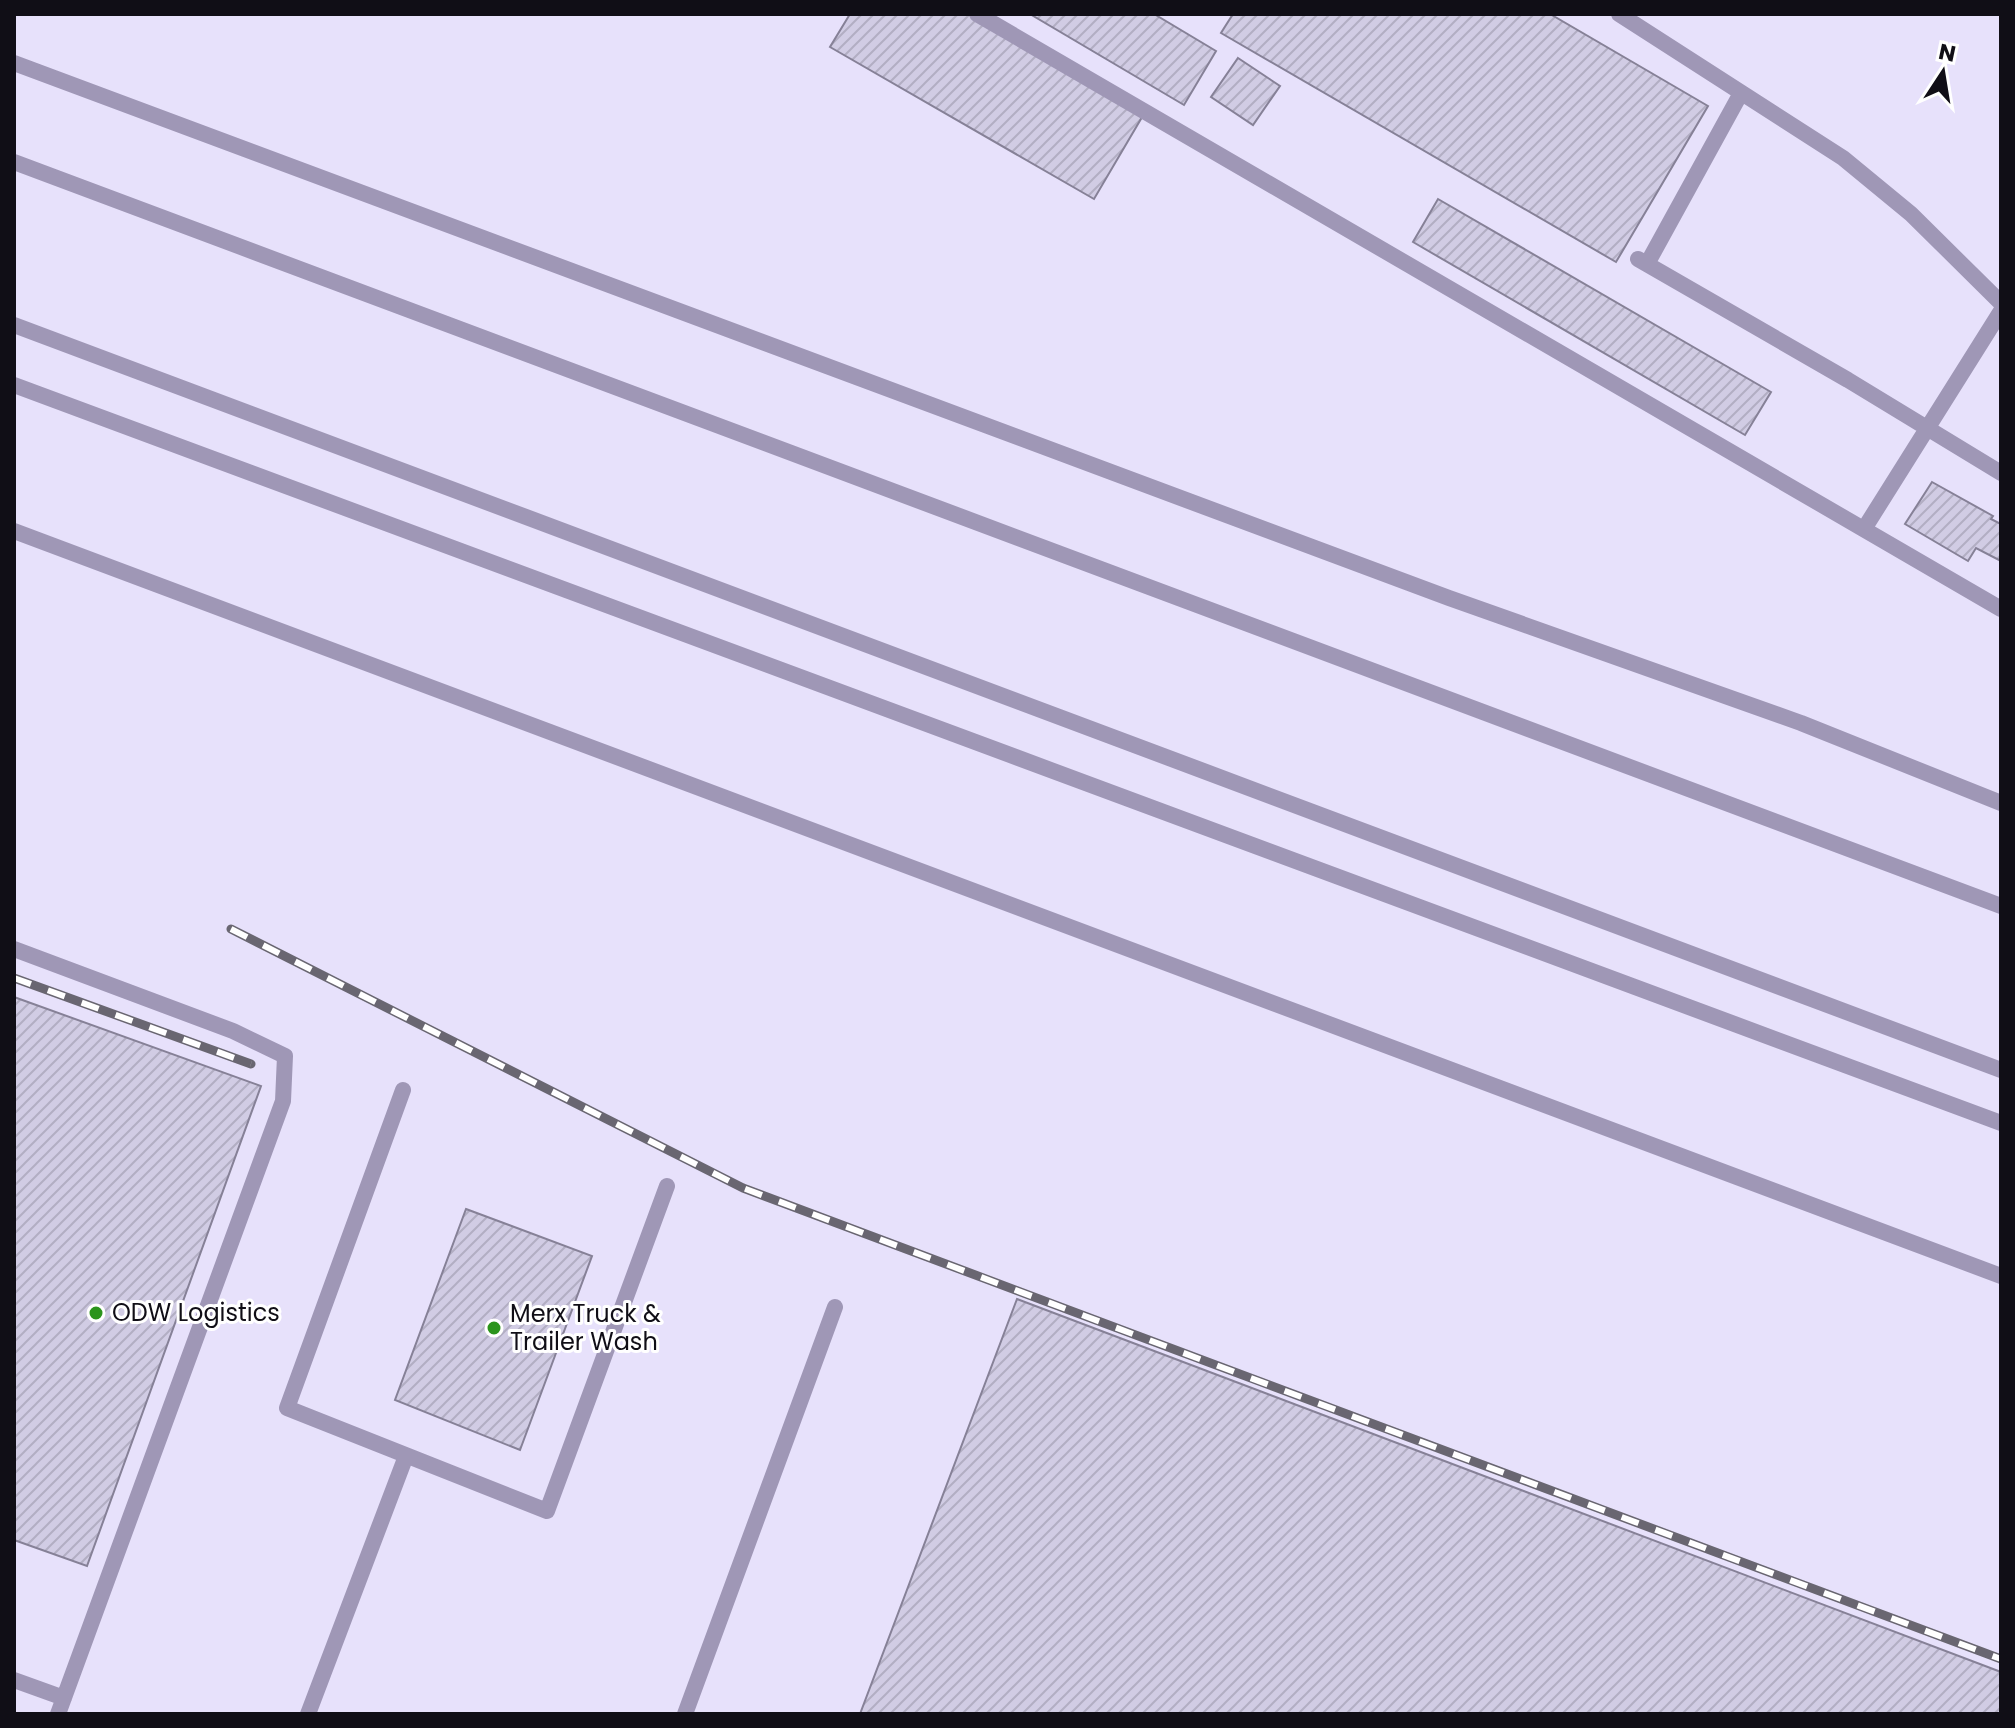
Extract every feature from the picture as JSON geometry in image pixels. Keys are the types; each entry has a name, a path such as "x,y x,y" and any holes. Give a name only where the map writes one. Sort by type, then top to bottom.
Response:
{"lane":[{"path":"977,14 2001,609"},
{"path":"1619,14 1843,158 1911,214 2001,303"},
{"path":"14,63 1449,598 1801,723 2001,803"},
{"path":"1741,93 1642,261 2001,473"},
{"path":"14,162 2001,906"},
{"path":"1864,529 2001,311"},
{"path":"14,325 2001,1070"},
{"path":"14,385 2001,1123"},
{"path":"14,531 2001,1276"},
{"path":"14,949 233,1031 285,1056 283,1101 61,1706 14,1680"},
{"path":"403,1090 287,1408 547,1511 667,1186"},
{"path":"685,1714 835,1307"},
{"path":"308,1714 406,1456"}],"shaded area":[{"path":"14,14 2001,14 2001,1714 14,1714"}],"building":[{"path":"850,14 975,14 1145,112 1094,199 830,47"},
{"path":"1030,14 1154,14 1216,51 1184,105"},
{"path":"1233,14 1550,14 1708,106 1616,262 1221,33"},
{"path":"1238,58 1280,86 1253,125 1211,97"},
{"path":"1438,199 1771,392 1745,435 1413,242"},
{"path":"1932,482 1993,516 1991,519 2001,524 2001,561 1976,548 1968,561 1905,524"},
{"name":"ODW Logistics","path":"14,997 261,1086 87,1566 14,1540"},
{"name":"Merx Truck & Trailer Wash","path":"466,1209 592,1256 520,1450 395,1400"},
{"path":"1017,1299 2001,1672 2001,1714 860,1714"}],"railway":[{"path":"231,929 743,1188 2001,1659"},
{"path":"14,978 251,1064"}],"place":[{"name":"ODW Logistics","path":"96,1313"},
{"name":"Merx Truck & Trailer Wash","path":"494,1328"}]}
